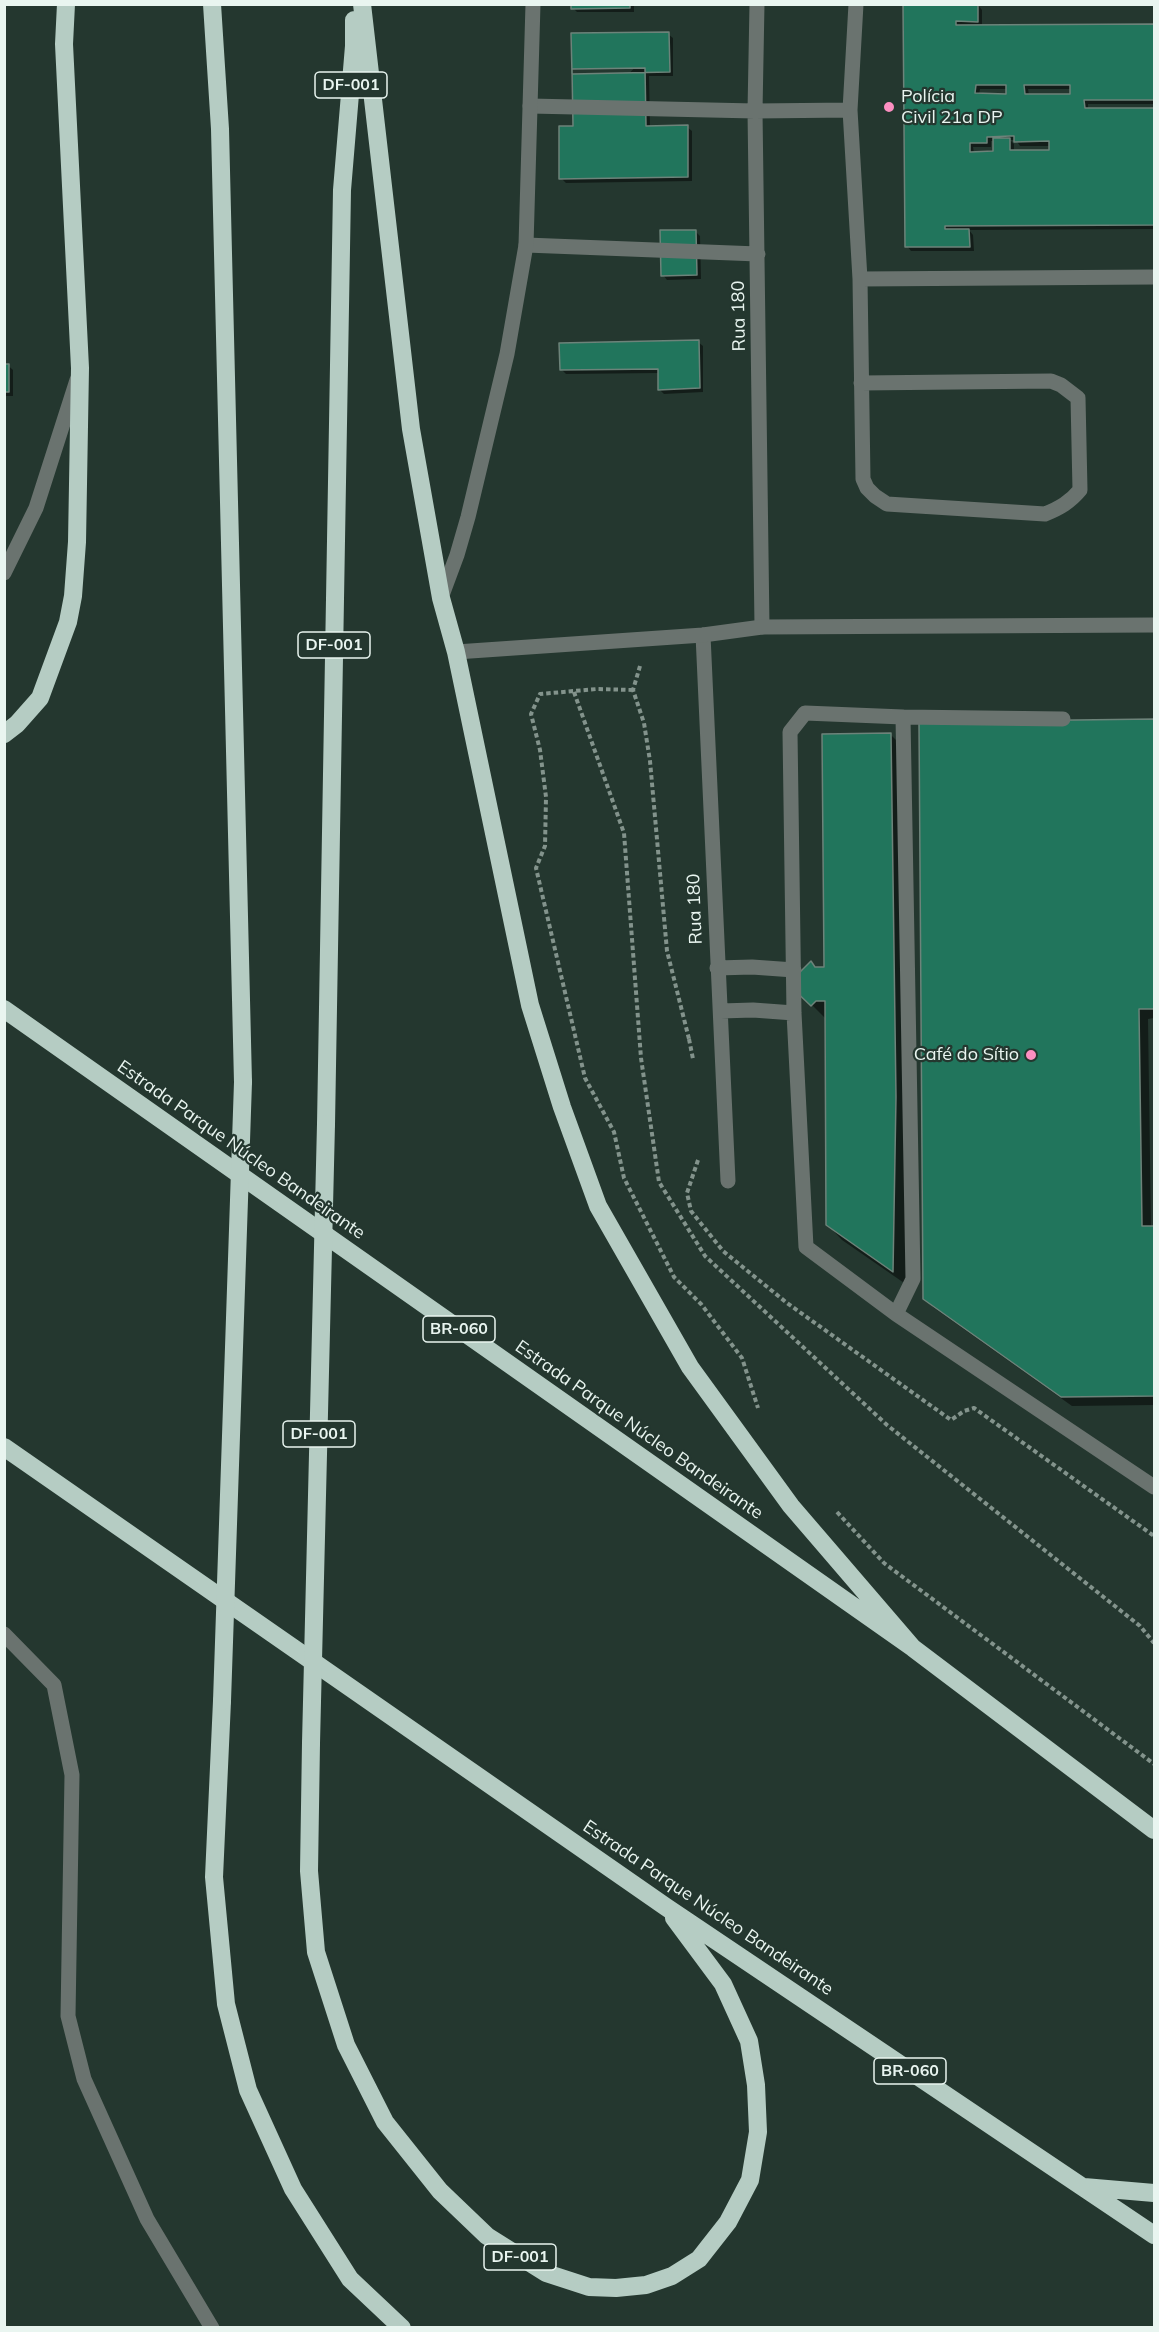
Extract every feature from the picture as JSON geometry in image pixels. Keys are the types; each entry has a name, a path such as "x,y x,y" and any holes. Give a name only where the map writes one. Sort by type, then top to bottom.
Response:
{"highway":[{"path":"4,734 17,724 40,698 57,655 73,596 77,542 80,369 64,44 66,4"},
{"path":"212,4 220,129 243,1082 214,1877 226,2004 248,2090 293,2189 350,2279 402,2328"},
{"name":"DF-001","path":"354,4 354,46 342,190 326,1124 311,1743 309,1871 316,1952 346,2045 386,2122 440,2191 487,2236 546,2272 589,2287 616,2288 646,2285 672,2276 699,2259 728,2222 750,2180 758,2132 756,2085 749,2041 723,1984 666,1907"},
{"path":"362,4 411,429 441,598 456,652 530,1005 562,1107 598,1206 690,1367 791,1506 913,1648"},
{"name":"Estrada Parque Núcleo Bandeirante","path":"4,1009 913,1648 1155,1830"},
{"name":"Estrada Parque Núcleo Bandeirante","path":"4,1447 666,1907 1155,2235"},
{"path":"1083,2187 1155,2193"}],"street":[{"path":"441,598 457,555 471,505 507,354 526,245 533,4"},
{"name":"Rua 180","path":"757,4 755,111 762,627"},
{"path":"856,4 850,110 860,279 861,383 863,479 867,488 887,504 1045,514 1059,509 1080,489 1078,398 1061,385 1051,381 861,383"},
{"path":"530,106 755,111 850,110"},
{"path":"526,245 758,254"},
{"path":"860,279 1155,277"},
{"path":"4,573 26,532 40,497 80,369"},
{"path":"456,652 703,636 762,627 1155,625"},
{"name":"Rua 180","path":"703,636 728,1181"},
{"path":"1064,719 805,713 790,732 794,1013 806,1247 896,1314 1155,1487"},
{"path":"896,1314 913,1279 903,717"},
{"path":"717,968 752,967 794,970"},
{"path":"721,1011 794,1013"},
{"path":"4,1634 54,1684 72,1775 68,2016 84,2079 147,2219 212,2328"}],"path":[{"path":"647,639 633,690 644,723 650,760 666,951 689,1039 721,1031"},
{"path":"633,690 597,689 540,694 531,714 540,750 546,797 545,846 537,868 585,1078 614,1132 624,1178 674,1276 701,1304 742,1358 758,1408 764,1418"},
{"path":"832,1506 884,1563 1155,1764"}],"building":[{"path":"571,4 630,4 630,8 571,9"},
{"path":"903,4 978,4 978,22 956,21 956,25 1154,24 1154,100 1084,100 1085,108 1154,108 1154,225 945,226 945,229 969,229 970,247 905,247","holes":["976,85 1006,85 1006,94 975,93","1024,85 1070,85 1070,94 1025,94","1014,136 1014,142 1049,141 1049,150 1010,150 1010,138 993,138 993,151 970,152 970,143 987,143 987,137"]},
{"path":"669,32 670,72 572,74 571,33"},
{"path":"645,68 646,126 688,125 688,177 559,179 559,126 573,126 572,69"},
{"path":"660,230 696,230 697,275 661,276"},
{"path":"699,340 700,388 658,390 658,369 560,370 559,343"},
{"path":"4,364 9,364 9,392 4,392"},
{"name":"Café do Sítio","path":"1154,719 1154,1009 1139,1009 1142,1226 1154,1226 1154,1396 1061,1397 923,1299 919,722"},
{"path":"891,733 896,1097 893,1272 826,1225 825,1001 816,1001 811,1006 788,984 811,961 815,967 824,967 822,734"}],"place":[{"name":"Polícia Civil 21a DP","path":"889,107"},
{"name":"Café do Sítio","path":"1031,1055"}]}
